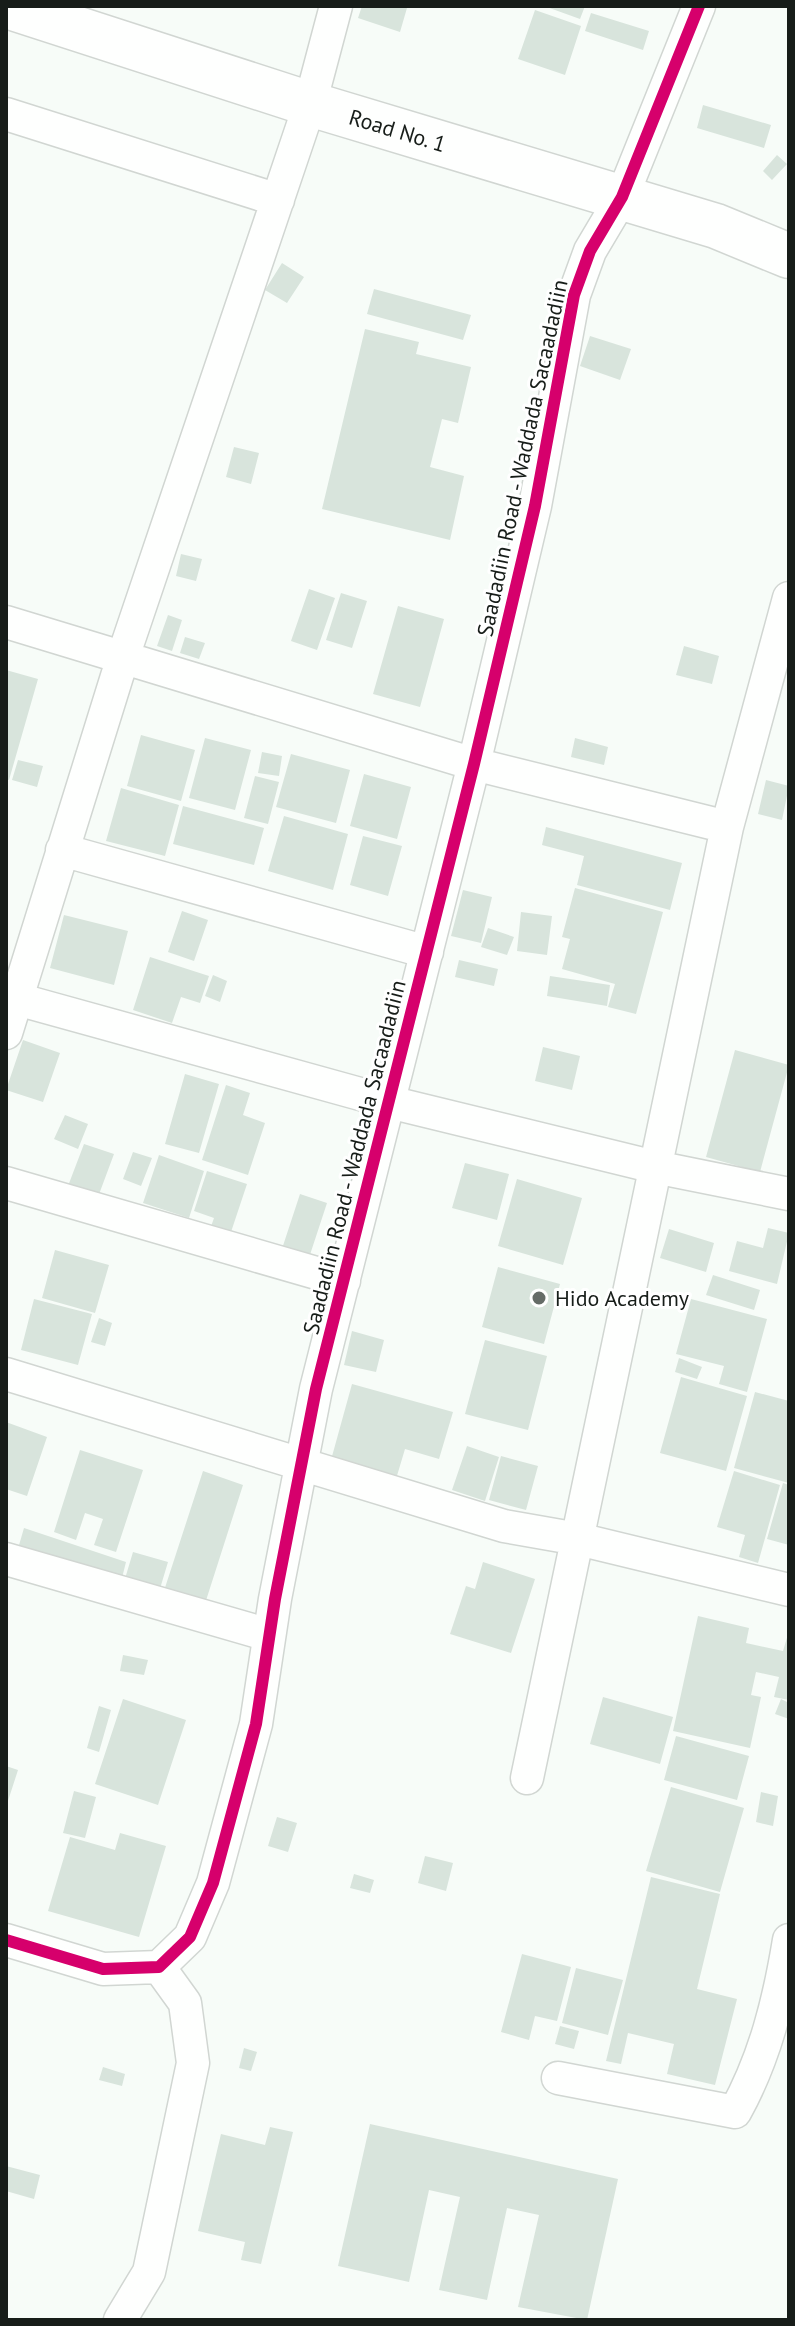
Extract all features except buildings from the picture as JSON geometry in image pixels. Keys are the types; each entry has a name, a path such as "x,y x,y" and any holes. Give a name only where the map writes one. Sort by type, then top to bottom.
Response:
{"highway":[{"name":"Road No. 1","path":"7,6 310,104 716,226 789,256"}],"street":[{"path":"6,1033 11,997 310,104 336,6"},
{"name":"Saadadiin Road - Waddada Sacaadadiin","path":"159,1967 190,1937 213,1883 256,1724 269,1635 302,1463 535,506 574,295 590,251 622,197 699,6"},
{"path":"6,114 278,200"},
{"path":"527,1778 727,827 789,598"},
{"path":"6,622 474,764 727,827"},
{"path":"62,850 427,952"},
{"path":"11,997 389,1102 655,1167 789,1194"},
{"path":"6,1183 344,1281"},
{"path":"6,1374 504,1526 578,1539 789,1590"},
{"path":"8,1564 269,1635"},
{"path":"6,1940 103,1969 159,1967 185,2003 193,2063 149,2272 120,2320"},
{"path":"558,2078 735,2112 757,2072 780,1991 789,1940"}],"cycle path":[{"path":"6,1940 103,1969 159,1967 190,1937 213,1883 256,1724 275,1599 316,1389 474,764 535,506 574,295 590,251 622,197 699,6"}],"place":[{"name":"Hido Academy","path":"539,1298"}]}
